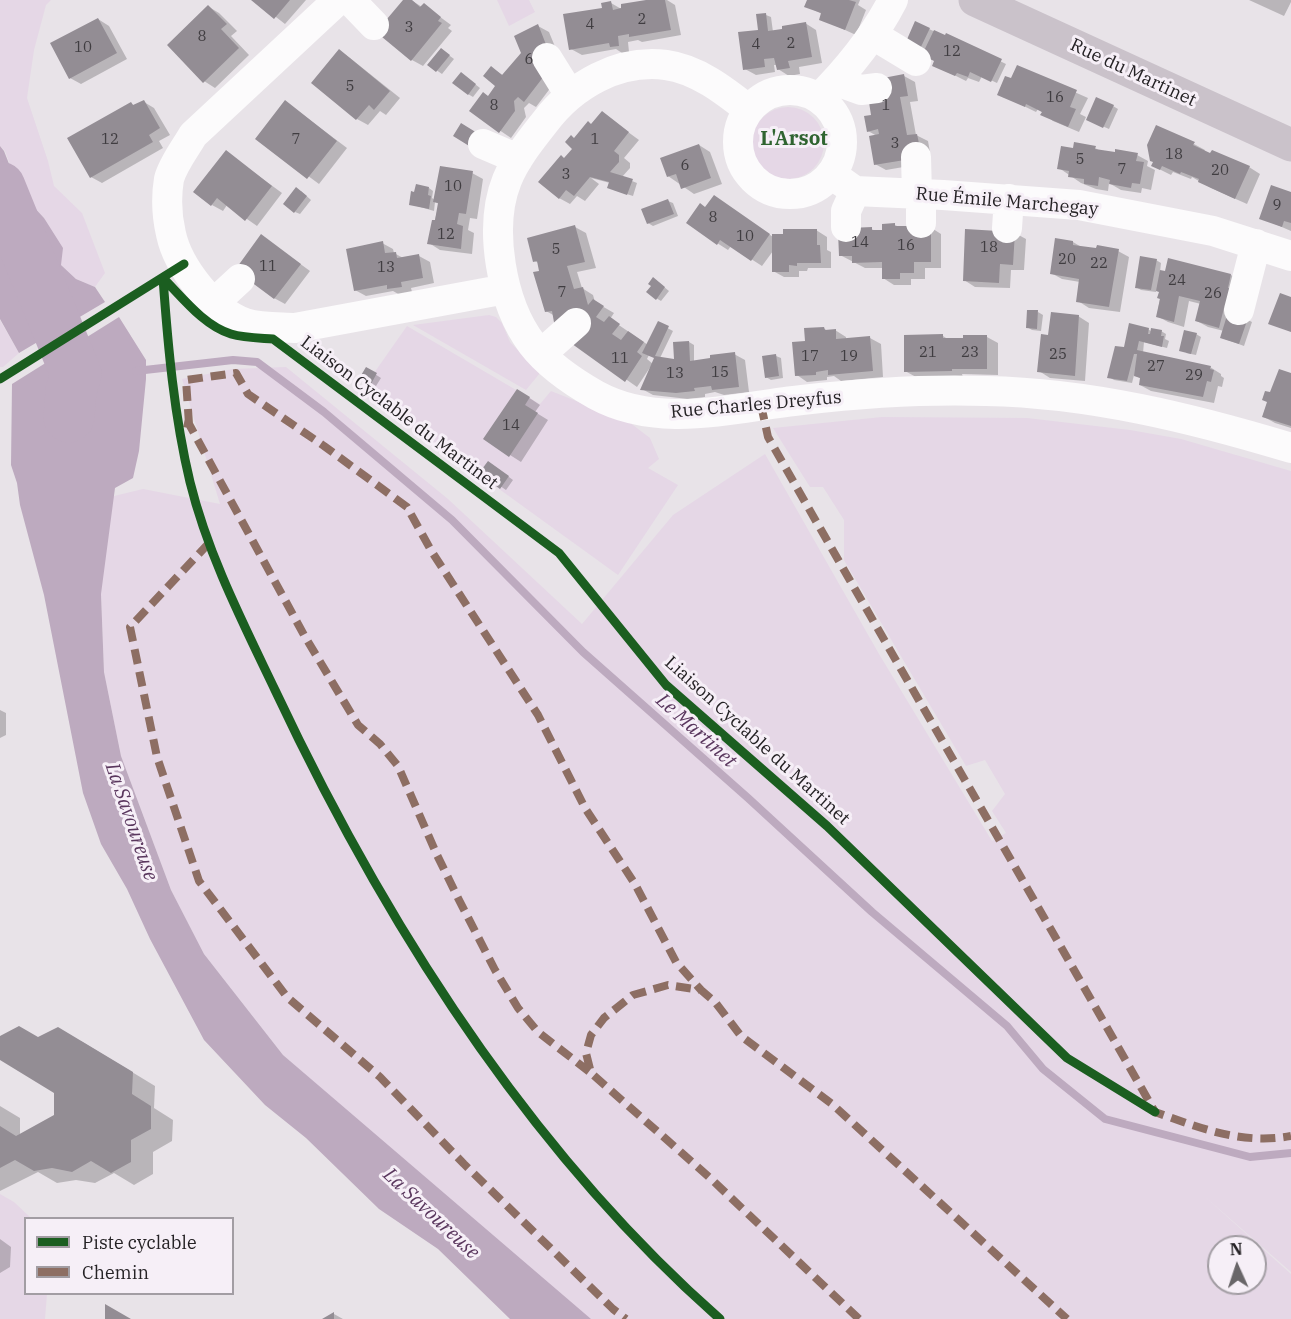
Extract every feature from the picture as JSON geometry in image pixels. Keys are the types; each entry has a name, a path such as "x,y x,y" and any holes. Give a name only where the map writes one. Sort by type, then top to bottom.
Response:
{"main road":[{"name":"Rue du Martinet","path":"975,0 1291,145"}],"street":[{"path":"338,0 193,135 179,157 170,178 167,199 171,236 184,264 214,303 245,323 264,327 295,328 506,289"},
{"path":"351,0 374,25"},
{"path":"846,226 840,159 843,142 840,125 832,110 828,89 867,29 893,0"},
{"path":"867,29 916,61"},
{"path":"547,58 570,95"},
{"name":"Rue Charles Dreyfus","path":"749,110 728,93 687,70 664,65 641,65 615,70 591,80 570,95 554,110 518,159 504,189 497,220 499,252 506,289 522,329 541,354 570,379 599,397 653,413 697,413 800,400 904,392 988,391 1051,395 1108,402 1175,416 1291,448"},
{"path":"843,183 818,186 801,193 783,193 765,188 751,177 741,161 738,143 740,126 749,110 760,99 774,92 789,89 805,91 877,88"},
{"path":"483,144 518,159"},
{"path":"916,157 920,204"},
{"name":"Rue Émile Marchegay","path":"843,183 920,204 1008,214 1079,205 1213,231 1291,256"},
{"path":"1239,310 1256,244"},
{"path":"214,303 240,279"},
{"path":"541,354 576,323"}],"shaded area":[{"path":"0,0 51,0 46,5 34,50 27,98 54,186 82,213 105,273 95,287 76,279 61,265 44,218 20,192 5,151 0,146"},
{"path":"497,0 529,0 535,12 509,26"},
{"path":"795,107 814,117 822,129 824,143 822,157 814,169 802,177 781,179 762,169 754,157 752,136 762,117 774,109"},
{"path":"489,315 496,317 502,323 510,342 540,373 526,390 413,325"},
{"path":"0,320 19,353 3,367 0,367"},
{"path":"407,326 540,404 551,391 629,422 650,438 659,459 648,468 678,485 618,575 459,460 360,393"},
{"path":"286,367 448,499 582,624 673,515 765,454 879,654 992,841 1006,833 992,811 1005,794 985,760 966,766 844,560 844,520 823,487 810,487 773,428 882,417 1027,418 1130,430 1181,439 1291,471 1291,1272 1267,1251 1267,1235 1249,1235 1203,1195 1248,1235 1207,1235 1207,1295 1267,1295 1267,1252 1291,1274 1291,1319 581,1319 283,1055 204,954 171,890 121,756 104,672 101,594 87,527 114,496 143,489 220,504 182,379 233,369"},
{"path":"0,1194 14,1202 30,1217 24,1217 24,1295 47,1295 45,1319 0,1319"}],"water":[{"path":"0,146 20,192 44,218 63,248 61,265 76,279 95,287 105,302 19,353 0,319"},
{"path":"119,317 146,360 146,379 139,451 133,478 115,488 101,594 104,672 121,756 171,890 204,954 283,1055 591,1319 510,1319 438,1249 379,1209 306,1138 265,1105 204,1040 150,939 127,889 101,844 83,793 44,595 11,465 12,384"}],"building":[{"path":"251,0 290,0 274,19"},
{"path":"403,0 412,0 420,7 424,3 441,17 438,21 442,23 411,61 376,32"},
{"path":"665,0 671,30 629,37 629,34 618,36 619,46 610,47 609,43 569,50 563,14 602,8 601,3 611,1 613,10 621,8 621,4"},
{"path":"807,0 856,2 845,30 819,20 821,13 804,7"},
{"path":"208,5 227,24 221,29 239,48 203,83 167,45"},
{"path":"766,13 768,31 806,22 812,57 788,61 790,68 777,70 774,58 764,59 765,67 743,70 738,32 758,30 756,14"},
{"path":"98,18 117,53 69,79 50,43"},
{"path":"915,21 930,28 919,51 905,44"},
{"path":"538,24 547,47 551,67 524,102 518,97 514,101 515,111 499,133 469,111 483,92 488,96 495,86 483,76 491,66 502,75 521,53 514,36"},
{"path":"934,30 945,35 946,33 1002,59 991,82 970,72 968,77 957,73 955,76 932,66 934,61 922,55"},
{"path":"441,48 450,55 436,72 427,65"},
{"path":"339,49 390,91 374,110 369,105 356,120 311,83"},
{"path":"1017,65 1077,90 1070,107 1076,109 1068,127 1040,115 1042,112 1026,104 1025,107 997,95 1005,76 1011,78"},
{"path":"461,72 476,84 468,95 452,83"},
{"path":"904,74 908,96 900,97 907,135 917,134 921,153 911,159 874,165 869,136 879,134 878,129 867,132 864,116 871,115 868,96 878,79"},
{"path":"1096,97 1114,105 1103,128 1086,120"},
{"path":"144,100 160,128 149,135 153,142 90,178 67,138 131,102 133,105"},
{"path":"285,100 337,141 307,179 255,139"},
{"path":"602,111 629,132 614,151 619,155 619,162 610,172 633,179 627,195 607,188 609,182 590,177 574,196 566,190 559,199 538,182 561,155 564,158 572,149 565,142 571,135 574,138 588,121 591,124"},
{"path":"461,123 482,136 474,149 453,136"},
{"path":"1156,125 1195,142 1193,145 1210,153 1212,150 1250,166 1235,199 1198,182 1199,179 1162,166 1160,170 1151,166 1153,162 1150,161 1147,145"},
{"path":"1074,142 1096,146 1095,149 1115,152 1115,149 1138,153 1136,161 1144,162 1140,184 1132,183 1131,188 1109,184 1110,180 1099,177 1098,186 1084,184 1084,179 1068,177 1069,171 1057,169 1061,146 1073,148"},
{"path":"699,144 711,178 681,189 676,174 667,177 660,158"},
{"path":"226,150 272,186 245,221 217,198 211,206 193,192"},
{"path":"440,166 473,171 466,214 459,213 457,224 463,226 461,249 427,244 438,203 433,202"},
{"path":"416,184 429,187 428,195 431,196 429,209 409,205 411,191 414,192"},
{"path":"1271,185 1291,192 1291,223 1284,221 1282,227 1259,219"},
{"path":"296,187 307,196 294,213 283,204"},
{"path":"714,195 770,234 751,261 720,240 717,245 686,223 700,203 705,207"},
{"path":"668,199 674,214 647,224 641,209"},
{"path":"895,223 895,226 931,226 931,262 914,262 914,273 900,273 900,279 882,279 882,262 852,263 852,256 839,256 838,231 872,227 872,230 882,230 882,224"},
{"path":"575,225 585,262 567,266 574,289 583,287 588,305 593,299 604,306 596,317 604,322 609,316 620,324 612,334 621,340 628,331 644,342 637,352 642,356 625,382 568,341 555,328 552,311 545,312 533,272 539,271 537,261 533,262 527,238"},
{"path":"783,229 817,229 817,245 820,245 821,263 797,263 797,266 789,265 789,272 772,272 772,234 783,234"},
{"path":"965,229 1015,232 1013,265 1000,264 999,283 963,281"},
{"path":"261,234 301,264 274,299 235,270"},
{"path":"1055,238 1073,241 1073,245 1096,248 1097,245 1119,249 1109,307 1076,302 1079,279 1050,274"},
{"path":"383,241 385,253 396,252 397,258 419,254 423,278 401,282 402,287 387,289 387,285 354,291 346,249"},
{"path":"1140,256 1157,259 1151,290 1135,288"},
{"path":"1168,258 1231,274 1228,288 1234,289 1229,309 1224,308 1219,328 1195,321 1200,301 1179,296 1174,322 1156,317 1160,299 1157,298 1159,292 1156,291 1160,270 1165,271"},
{"path":"653,277 665,287 656,300 646,292 651,286 648,284"},
{"path":"1280,293 1291,297 1291,332 1268,324"},
{"path":"1229,309 1248,318 1239,344 1220,338"},
{"path":"1027,310 1038,310 1037,329 1026,328"},
{"path":"1051,312 1079,315 1075,376 1037,372 1041,334 1048,335"},
{"path":"658,321 669,326 655,356 674,359 673,342 689,341 690,361 710,358 710,355 735,352 739,387 712,390 711,386 676,393 640,390 654,358 642,353"},
{"path":"1129,323 1149,328 1148,334 1151,328 1162,330 1161,336 1164,336 1162,347 1139,341 1137,350 1211,366 1210,369 1214,370 1211,382 1207,381 1203,397 1139,385 1140,378 1134,376 1137,354 1134,354 1127,381 1107,378 1115,346 1124,347"},
{"path":"824,327 825,330 836,329 836,339 870,336 873,371 828,375 828,370 816,372 816,375 795,376 792,342 805,341 804,328"},
{"path":"1184,330 1197,333 1191,354 1179,351"},
{"path":"943,334 943,338 987,335 987,369 904,372 904,335"},
{"path":"776,354 779,376 765,378 762,356"},
{"path":"366,367 377,373 371,384 360,377"},
{"path":"1279,369 1291,373 1291,426 1262,417 1267,402 1262,400 1265,391 1270,392"},
{"path":"517,389 530,397 525,405 538,413 509,457 483,439"},
{"path":"488,461 509,476 500,489 479,473"},
{"path":"19,1026 38,1037 58,1027 133,1072 132,1094 151,1106 151,1129 131,1140 131,1162 111,1173 91,1161 72,1172 52,1168 34,1171 15,1160 0,1168 0,1126 16,1136 54,1115 54,1093 0,1060 0,1036"},
{"path":"105,1304 131,1319 105,1319"},
{"path":"334,1312 334,1319 322,1319"}],"waterway":[{"name":"La Savoureuse","path":"0,187 76,374 71,391 69,417"},
{"name":"Le Martinet","path":"136,371 233,360 257,362 324,412 452,520 583,652 748,798 872,912 1007,1026 1043,1069 1105,1119 1250,1157 1291,1153"}],"marked path":[{"path":"189,424 186,380 236,373 248,394 407,507 432,552 538,715 585,808 635,884 676,962 701,990"},
{"path":"761,405 768,437 1155,1112 1205,1129 1238,1137 1291,1136"},
{"path":"184,423 189,424 304,635 358,725 380,744 398,766 459,900 495,970 518,1008 538,1032 591,1073"},
{"path":"209,543 130,627 157,757 199,881 287,997 380,1077 464,1164 626,1319"},
{"path":"859,1319 709,1177 591,1073 586,1053 591,1035 604,1018 633,995 668,985 701,990 715,1002 741,1036 832,1104 1067,1319"}],"cycle path":[{"path":"0,379 184,264"},
{"name":"Liaison Cyclable du Martinet","path":"163,278 194,310 221,330 241,336 273,339 559,553 666,685 827,826 1067,1058 1155,1112"},
{"path":"163,278 170,355 184,457 206,536 239,614 317,777 363,862 413,946 466,1027 523,1106 584,1181 650,1252 720,1319"}],"district":[{"name":"L'Arsot","path":"794,139"}]}
